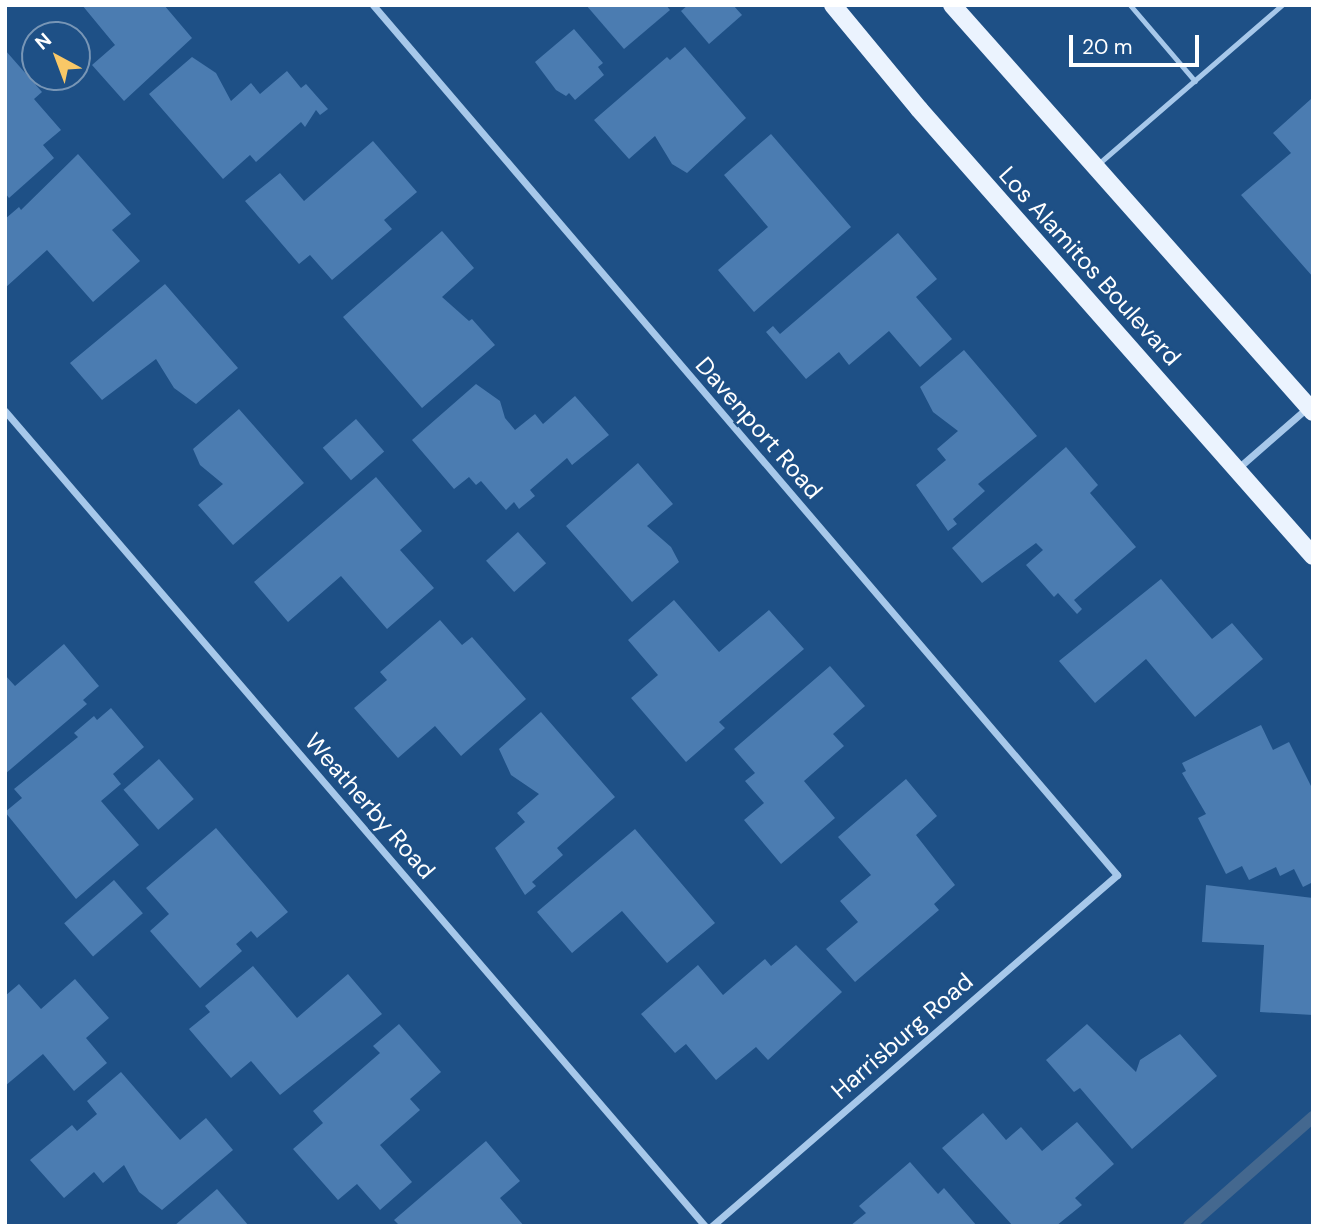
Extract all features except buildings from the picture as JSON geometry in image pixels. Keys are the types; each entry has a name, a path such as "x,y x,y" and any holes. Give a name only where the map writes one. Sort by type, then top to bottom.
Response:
{"main road":[{"name":"Los Alamitos Boulevard","path":"833,5 919,109 1313,556"},
{"path":"952,5 1311,407"}],"street":[{"name":"Davenport Road","path":"373,5 1117,875"},
{"path":"1237,469 1311,407"},
{"name":"Weatherby Road","path":"5,411 705,1226"},
{"name":"Harrisburg Road","path":"712,1226 1117,875"}],"lane":[{"path":"1130,5 1195,81"},
{"path":"1094,167 1282,5"}],"waterway":[{"path":"1189,1226 1313,1117"}]}
